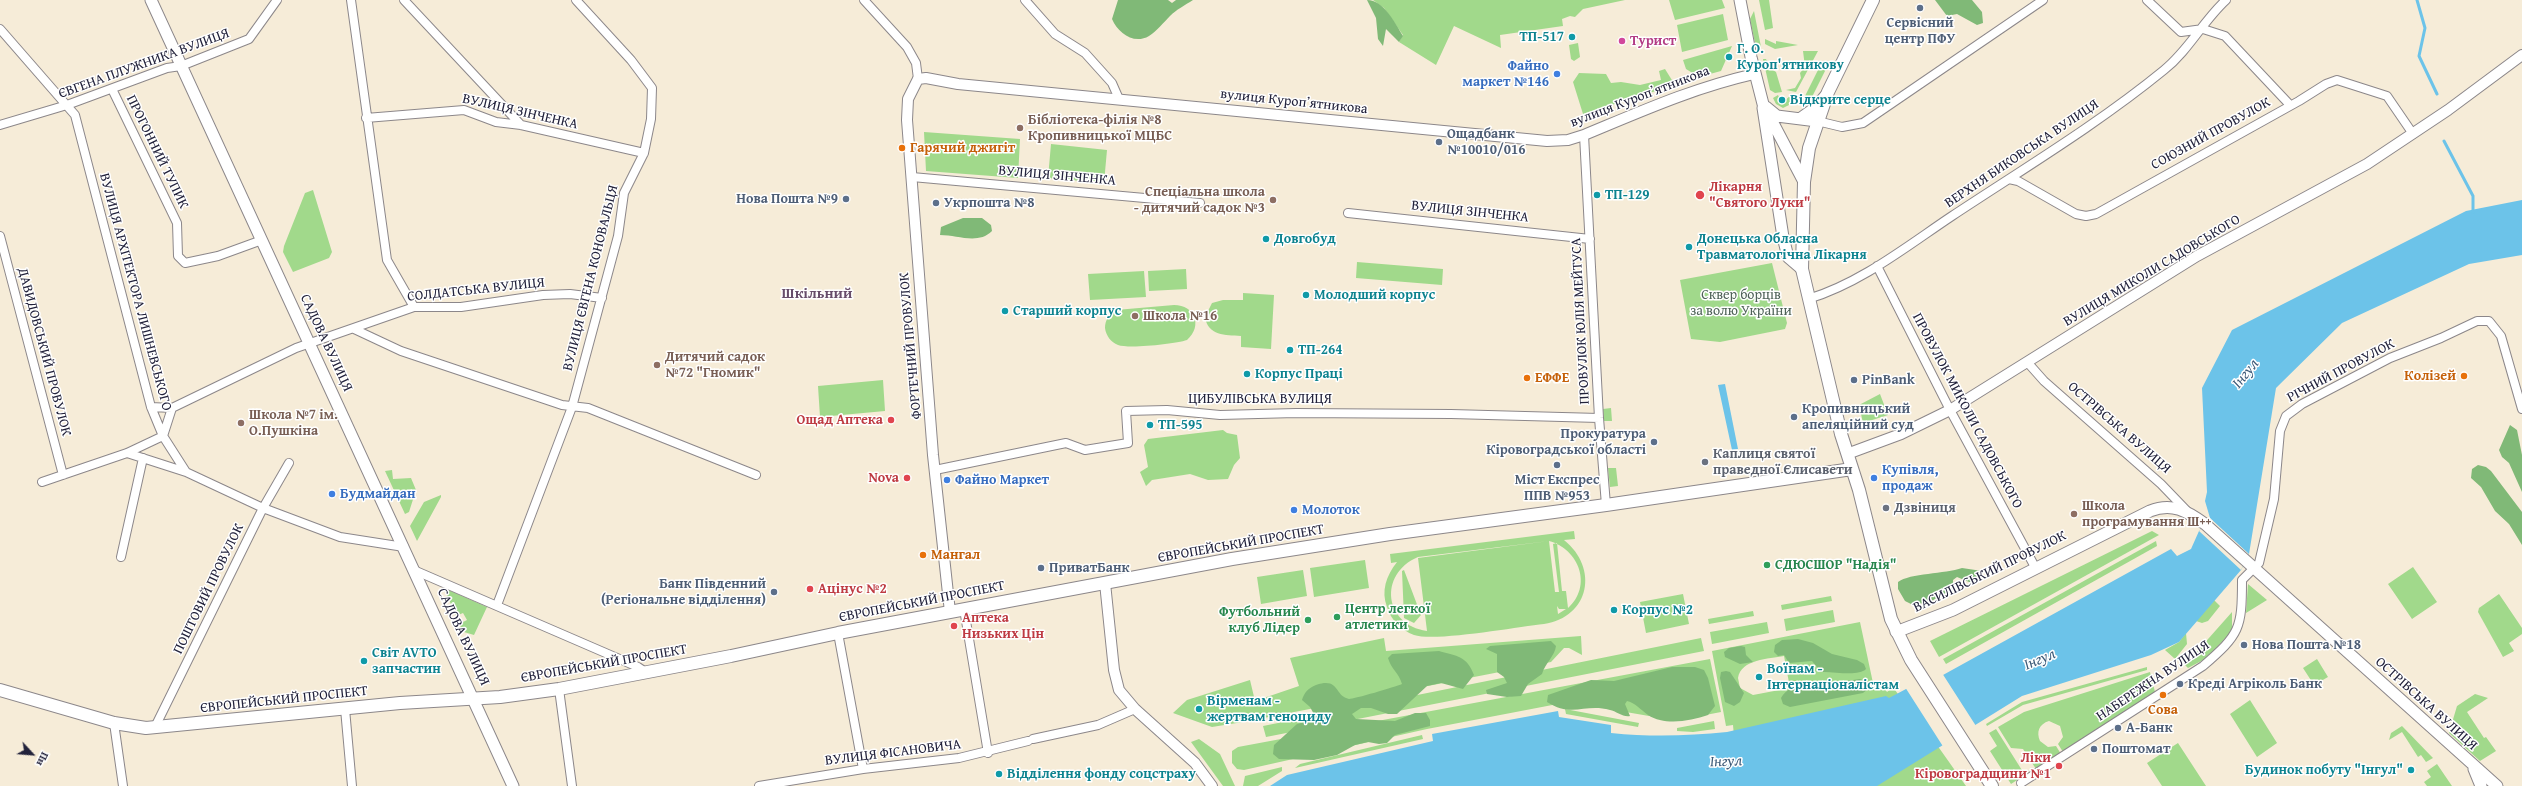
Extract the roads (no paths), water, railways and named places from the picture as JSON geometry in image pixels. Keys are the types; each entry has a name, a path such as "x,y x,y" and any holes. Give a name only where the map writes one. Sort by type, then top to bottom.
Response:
{"main road":[{"name":"САДОВА ВУЛИЦЯ","path":"151,0 416,571 513,786"},
{"path":"1740,0 1754,74 1763,104 1783,237 1788,257 1802,269"},
{"path":"1873,0 1828,92 1809,148 1804,182 1802,269 1808,299 1847,454 1859,490 1886,604 1896,632 1911,660 1992,786"},
{"path":"1801,118 1815,108 1828,92"},
{"path":"1763,104 1777,116 1817,121"},
{"path":"1763,104 1804,182"},
{"name":"ЄВРОПЕЙСЬКИЙ ПРОСПЕКТ","path":"0,690 129,727 155,727 559,689 647,673 838,633 964,609 1390,534 1606,505 1852,469"},
{"name":"ВАСИЛІВСЬКИЙ ПРОВУЛОК","path":"1896,632 1953,610 2035,567 2156,508 2171,507 2191,514 2205,524"},
{"name":"ОСТРІВСЬКА ВУЛИЦЯ","path":"2205,524 2497,786"},
{"path":"2473,766 2480,786"}],"street":[{"name":"ЄВГЕНА ПЛУЖНИКА ВУЛИЦЯ","path":"0,125 67,105 167,68 181,66 249,40 277,0"},
{"path":"351,0 366,118 387,260 414,307"},
{"path":"404,0 521,126"},
{"name":"ВУЛИЦЯ ЄВГЕНА КОНОВАЛЬЦЯ","path":"497,605 572,407 618,236 624,193 644,153 651,119 652,88 631,60 576,0"},
{"path":"864,0 907,47 916,63 918,79"},
{"path":"1025,0 1055,34 1085,54 1112,83 1119,98"},
{"path":"1817,121 1842,128 1863,123 2043,0"},
{"path":"2147,0 2181,32 2203,29 2225,36 2290,105"},
{"name":"ВЕРХНЯ БИКОВСЬКА ВУЛИЦЯ","path":"1808,299 1826,294 1877,266 2112,109 2165,69 2203,29 2211,14 2226,0"},
{"name":"ВУЛИЦЯ АРХІТЕКТОРА ЛИШНЕВСЬКОГО","path":"0,29 67,105 74,115 151,407 164,436 186,472"},
{"name":"ВУЛИЦЯ МИКОЛИ САДОВСЬКОГО","path":"1847,454 1901,434 1950,410 2028,363 2197,256 2367,164 2413,134 2522,56"},
{"name":"вулиця Куропʼятникова","path":"918,79 926,78 958,84 1119,98 1547,141 1568,140 1584,135 1683,93 1720,81 1754,74"},
{"name":"ФОРТЕЧНИЙ ПРОВУЛОК","path":"918,79 908,99 912,176 935,470 950,612"},
{"name":"СОЮЗНИЙ ПРОВУЛОК","path":"2009,179 2018,181 2076,214 2086,216 2096,214 2326,84 2336,80 2387,96 2413,134"},
{"name":"ПРОГОННИЙ ТУПИК","path":"112,89 176,223 178,256 185,263 218,256 262,240"},
{"name":"ВУЛИЦЯ ЗІНЧЕНКА","path":"366,118 464,110 496,122 521,126 644,153"},
{"name":"ПРОВУЛОК ЮЛІЯ МЕЙТУСА","path":"1584,135 1599,418 1606,505"},
{"name":"ВУЛИЦЯ ЗІНЧЕНКА","path":"912,176 1200,203"},
{"name":"ВУЛИЦЯ ЗІНЧЕНКА","path":"1348,213 1590,239"},
{"name":"ДАВИДОВСЬКИЙ ПРОВУЛОК","path":"0,236 63,475"},
{"name":"ПРОВУЛОК МИКОЛИ САДОВСЬКОГО","path":"1877,266 1950,410 2035,567"},
{"name":"СОЛДАТСЬКА ВУЛИЦЯ","path":"172,408 296,348 414,307 461,307 549,295 570,294 602,298"},
{"name":"РІЧНИЙ ПРОВУЛОК","path":"2250,565 2259,563 2274,498 2280,431 2286,416 2302,404 2390,358 2441,338 2477,321 2489,321 2501,336 2522,409"},
{"path":"354,329 401,351 572,407 588,408 756,475"},
{"name":"ОСТРІВСЬКА ВУЛИЦЯ","path":"2028,363 2044,382 2161,484 2191,514"},
{"path":"42,482 127,453 164,436 172,408 151,407"},
{"name":"ЦИБУЛІВСЬКА ВУЛИЦЯ","path":"935,470 1066,443 1085,450 1128,443 1126,411 1167,410 1220,415 1296,413 1599,418"},
{"path":"127,453 186,472 263,508 340,537 404,546"},
{"path":"121,557 143,458"},
{"name":"ПОШТОВИЙ ПРОВУЛОК","path":"155,727 263,508 289,463"},
{"name":"НАБЕРЕЖНА ВУЛИЦЯ","path":"2020,782 2203,666 2222,650 2232,638 2242,616 2242,580 2250,565"},
{"path":"416,571 638,667 647,673"},
{"path":"1105,583 1117,685 1135,709 1182,750 1212,786"},
{"path":"964,609 988,753"},
{"path":"838,633 863,769"},
{"path":"559,689 572,786"},
{"path":"345,709 352,786"},
{"name":"ВУЛИЦЯ ФІСАНОВИЧА","path":"759,786 863,769 959,758 988,753 1031,740 1098,724 1135,709"},
{"path":"114,723 123,786"}],"water":[{"name":"Інгул","path":"2522,200 2522,255 2469,264 2342,323 2276,388 2249,554 2241,570 2179,642 2151,655 2022,696 1877,786 1270,786 1287,775 1433,741 1432,734 1558,711 1559,717 1611,725 1611,733 1669,736 1727,732 1886,696 1889,698 1906,689 1943,675 2171,549 2177,556 2191,549 2199,531 2210,518 2205,501 2207,492 2202,388 2232,330 2466,211"},
{"path":"1725,384 1738,449 1732,450 1718,385"}],"waterway":[{"path":"2417,0 2425,28 2419,56 2437,94"},
{"path":"2444,141 2473,196 2473,212"}],"place":[{"name":"Cервісний центр ПФУ","path":"1920,8"},
{"name":"ТП-517","path":"1572,37"},
{"name":"Турист","path":"1622,41"},
{"name":"Г. О. Куроп'ятникову","path":"1729,57"},
{"name":"Файно маркет №146","path":"1557,74"},
{"name":"Відкрите серце","path":"1782,100"},
{"name":"Бібліотека-філія №8 Кропивницької МЦБС","path":"1020,128"},
{"name":"Ощадбанк №10010/016","path":"1439,142"},
{"name":"Гарячий джигіт","path":"902,148"},
{"name":"ТП-129","path":"1597,195"},
{"name":"Лікарня \"Святого Луки\"","path":"1700,195"},
{"name":"Нова Пошта №9","path":"846,199"},
{"name":"Спеціальна школа - дитячий садок №3","path":"1273,200"},
{"name":"Укрпошта №8","path":"936,203"},
{"name":"Довгобуд","path":"1266,239"},
{"name":"Донецька Обласна Травматологічна Лікарня","path":"1689,247"},
{"name":"Молодший корпус","path":"1306,295"},
{"name":"Старший корпус","path":"1005,311"},
{"name":"Школа №16","path":"1135,316"},
{"name":"ТП-264","path":"1290,350"},
{"name":"Дитячий садок №72 \"Гномик\"","path":"657,365"},
{"name":"Корпус Праці","path":"1247,374"},
{"name":"Колізей","path":"2464,376"},
{"name":"ЕФФЕ","path":"1527,378"},
{"name":"PinBank","path":"1854,380"},
{"name":"Кропивницький апеляційний суд","path":"1794,417"},
{"name":"Ощад Аптека","path":"891,420"},
{"name":"Школа №7 ім. О.Пушкіна","path":"241,423"},
{"name":"ТП-595","path":"1150,425"},
{"name":"Прокуратура Кіровоградської області","path":"1654,442"},
{"name":"Каплиця святої праведної Єлисавети","path":"1705,462"},
{"name":"Міст Експрес ППВ №953","path":"1557,465"},
{"name":"Nova","path":"907,478"},
{"name":"Купівля, продаж","path":"1874,478"},
{"name":"Файно Маркет","path":"947,480"},
{"name":"Будмайдан","path":"332,494"},
{"name":"Дзвіниця","path":"1886,508"},
{"name":"Молоток","path":"1294,510"},
{"name":"Школа програмування Ш++","path":"2074,514"},
{"name":"Мангал","path":"923,555"},
{"name":"СДЮСШОР \"Надія\"","path":"1767,565"},
{"name":"ПриватБанк","path":"1041,568"},
{"name":"Ацінус №2","path":"810,589"},
{"name":"Банк Південний (Регіональне відділення)","path":"774,592"},
{"name":"Корпус №2","path":"1614,610"},
{"name":"Центр легкої атлетики","path":"1337,617"},
{"name":"Футбольний клуб Лідер","path":"1308,620"},
{"name":"Аптека Низьких Цін","path":"954,626"},
{"name":"Нова Пошта №18","path":"2244,645"},
{"name":"Світ AVTO запчастин","path":"364,661"},
{"name":"Воїнам - Інтернаціоналістам","path":"1759,677"},
{"name":"Креді Агріколь Банк","path":"2180,684"},
{"name":"Сова","path":"2163,695"},
{"name":"Вірменам - жертвам геноциду","path":"1199,709"},
{"name":"А-Банк","path":"2118,728"},
{"name":"Поштомат","path":"2094,749"},
{"name":"Ліки Кіровоградщини №1","path":"2059,766"},
{"name":"Будинок побуту \"Інгул\"","path":"2411,770"},
{"name":"Відділення фонду соцстраху","path":"999,774"}],"district":[{"name":"Шкільний","path":"817,294"}],"park label":[{"name":"Сквер борців за волю України","path":"1741,304"}]}
